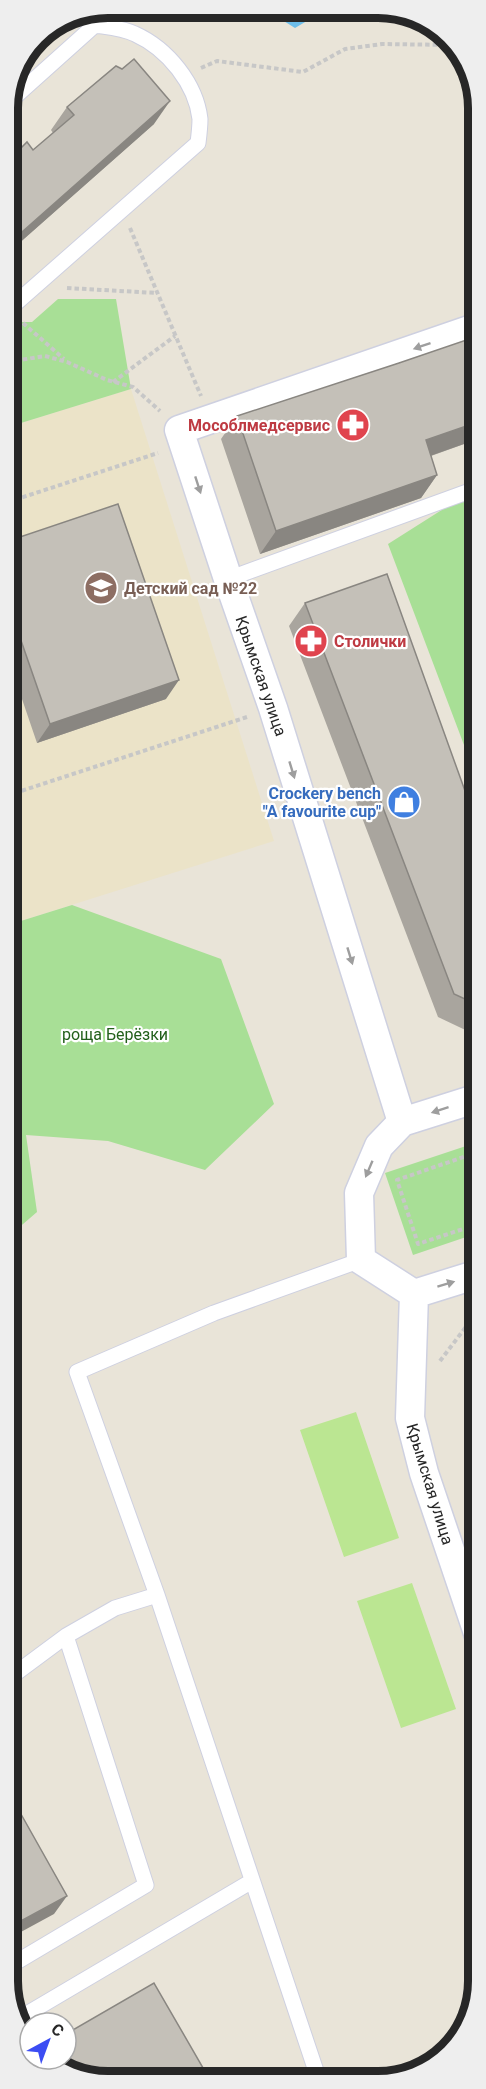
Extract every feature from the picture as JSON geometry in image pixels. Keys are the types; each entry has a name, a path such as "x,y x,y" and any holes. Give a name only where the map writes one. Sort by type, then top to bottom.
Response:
{"street":[{"path":"182,437 210,418 468,330"},
{"name":"Крымская улица","path":"182,437 273,708 402,1122"},
{"path":"468,1101 402,1122 379,1146 359,1192 361,1260 414,1294 468,1277"},
{"name":"Крымская улица","path":"414,1294 410,1418 424,1473 468,1603"}],"lane":[{"path":"18,301 198,143 200,120 194,94 184,76 155,45 135,34 115,28 95,25 20,93"},
{"path":"228,579 468,490"},
{"path":"316,2071 157,1595 77,1372 214,1313 361,1260"},
{"path":"18,1672 66,1636 115,1608 157,1595"},
{"path":"18,1961 146,1884 66,1636"},
{"path":"32,2011 252,1881"}],"path":[{"path":"184,76 217,61 303,72 345,49 382,44 442,45"},
{"path":"122,210 210,418"},
{"path":"36,286 157,293"},
{"path":"18,319 67,362"},
{"path":"113,382 175,336"},
{"path":"18,360 45,356 67,362 113,382 133,387 182,437 18,498"},
{"path":"18,792 273,708"},
{"path":"468,1155 397,1180 418,1244 468,1227"},
{"path":"440,1362 468,1324"}],"shaded area":[{"name":"Детский сад №22","path":"131,389 274,841 18,922 18,424"}],"green space":[{"path":"58,299 116,299 131,389 18,424 18,322 32,322"},
{"path":"468,493 468,756 388,544"},
{"name":"роща Берёзки","path":"72,905 221,959 274,1104 205,1170 108,1141 26,1135 37,1212 18,1228 18,922"},
{"path":"468,1145 468,1236 413,1255 385,1173"},
{"path":"356,1412 399,1538 344,1557 300,1430"},
{"path":"412,1583 456,1709 401,1728 357,1601"}],"water":[{"path":"279,18 312,18 295,28"}],"building":[{"path":"134,59 170,101 18,235 18,151 27,142 33,150 74,115 67,107 116,66 122,69"},
{"path":"468,339 468,425 426,440 437,475 276,531 237,416"},
{"path":"118,504 179,680 50,724 18,632 18,538"},
{"path":"387,574 468,799 468,1000 454,994 305,603"},
{"path":"18,1809 67,1896 18,1923"},
{"path":"154,1983 205,2071 108,2071 79,2066 78,2027"}],"place":[{"name":"Мособлмедсервис","path":"353,425"},
{"name":"Детский сад №22","path":"101,588"},
{"name":"Столички","path":"311,641"},
{"name":"Crockery bench \"A favourite cup\"","path":"404,802"}]}
